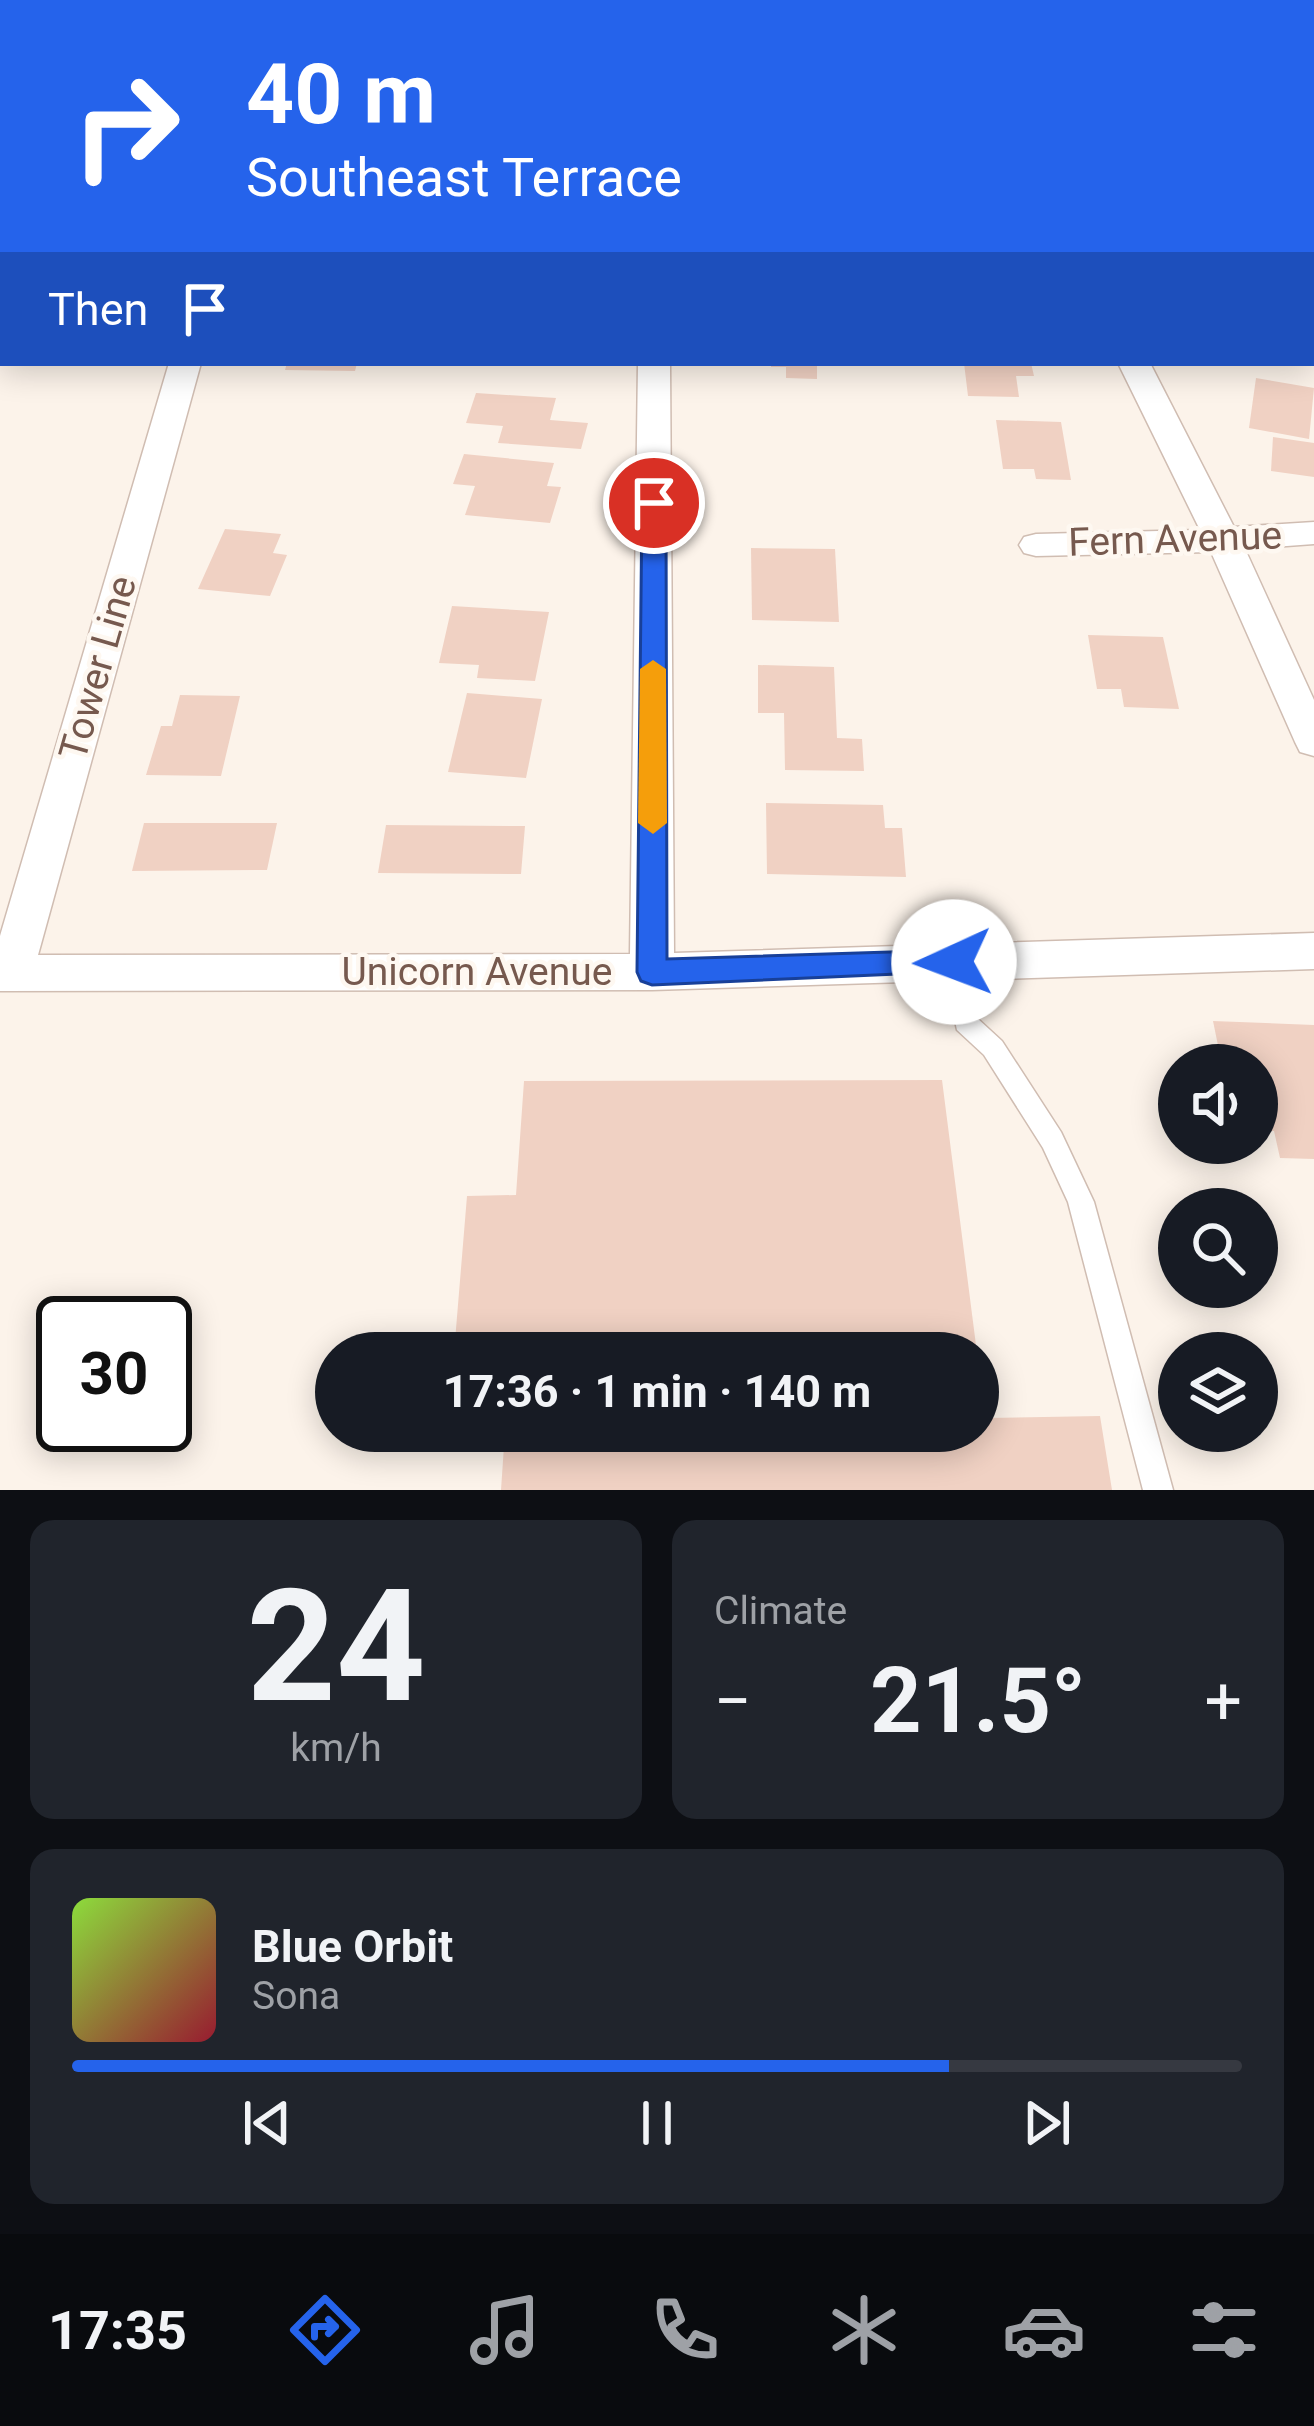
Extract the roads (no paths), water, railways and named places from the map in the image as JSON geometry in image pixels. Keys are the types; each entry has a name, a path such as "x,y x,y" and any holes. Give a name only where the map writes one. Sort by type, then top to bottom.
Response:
{"street":[{"name":"Tower Line","path":"6,973 184,366"},
{"path":"652,972 654,366"},
{"path":"1136,366 1222,538 1314,742"},
{"name":"Fern Avenue","path":"1036,544 1314,533"},
{"name":"Unicorn Avenue","path":"6,973 652,972 1314,951"}],"lane":[{"path":"954,962 966,1023 993,1048 1052,1140 1081,1202 1158,1490"}]}
